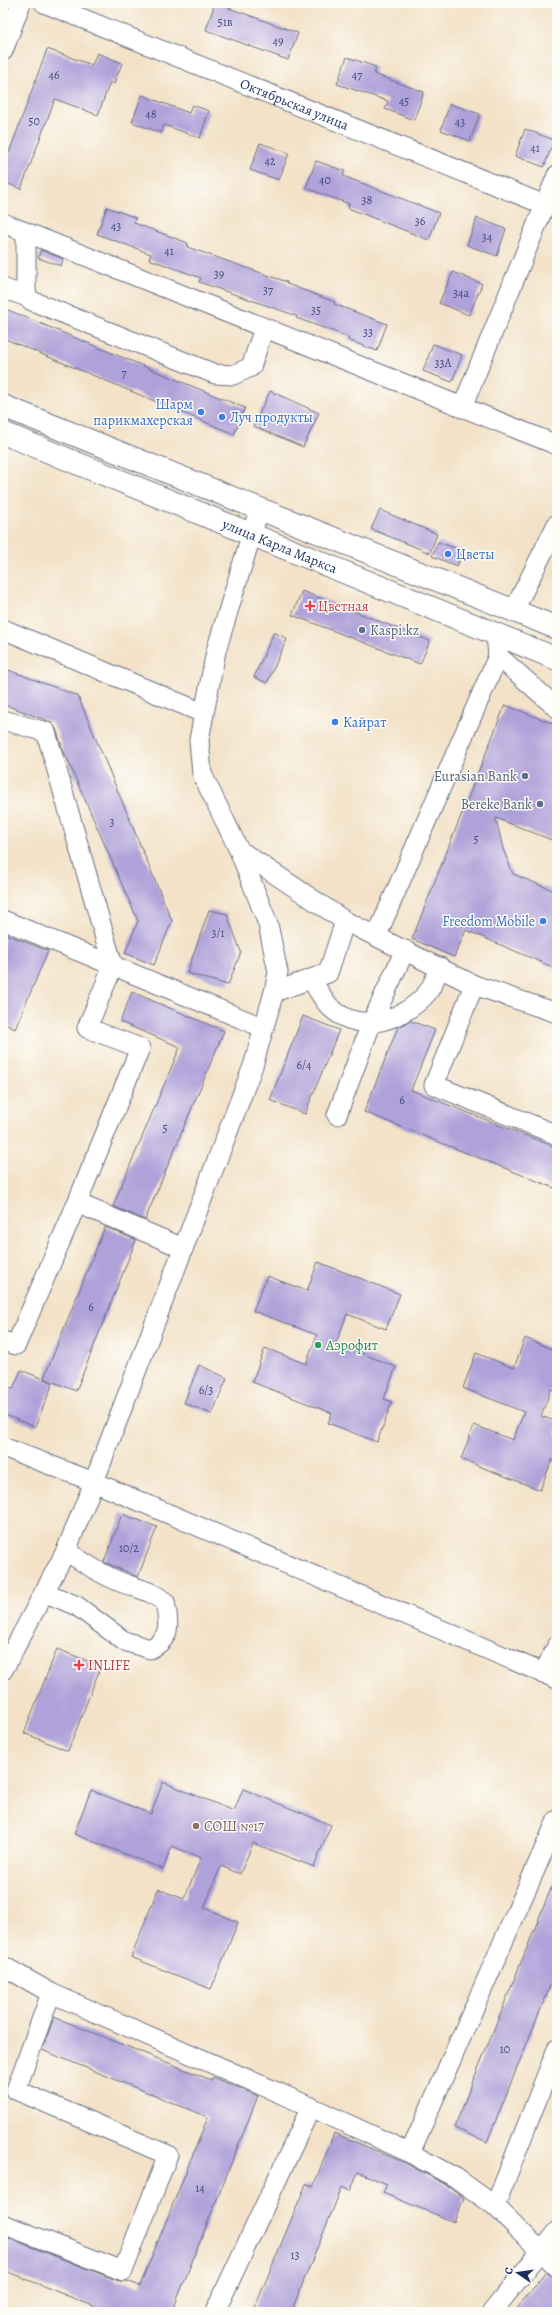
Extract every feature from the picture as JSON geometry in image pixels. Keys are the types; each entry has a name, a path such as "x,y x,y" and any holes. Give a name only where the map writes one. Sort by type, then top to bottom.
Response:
{"main road":[{"name":"улица Карла Маркса","path":"3,406 259,510 557,628"},
{"name":"улица Карла Маркса","path":"3,433 557,659"}],"street":[{"path":"3,52 21,3"},
{"name":"Октябрьская улица","path":"44,3 545,205"},
{"path":"462,408 557,175"},
{"path":"3,223 557,445"},
{"path":"26,233 27,297"},
{"path":"3,288 215,374 233,375 251,367 264,328"},
{"path":"3,1670 66,1551 94,1482 253,1066 274,992 278,972 268,924 239,850 202,774 199,740 216,651 259,510"},
{"path":"514,610 557,524"},
{"path":"3,629 203,713"},
{"path":"377,935 498,656 496,634"},
{"path":"498,656 557,708"},
{"path":"3,720 46,732 113,966 87,1028 140,1048 78,1203 16,1345 3,1341"},
{"path":"239,850 346,921 377,935 474,985 557,1013"},
{"path":"3,920 264,1028"},
{"path":"274,992 328,973 346,921"},
{"path":"337,1115 371,1024 406,950"},
{"path":"311,979 330,1007 346,1018 371,1024 409,1010 428,991 440,967"},
{"path":"474,985 434,1085 557,1135"},
{"path":"78,1203 183,1248"},
{"path":"3,1446 94,1482 550,1676 557,1646"},
{"path":"44,1592 76,1606 124,1641 150,1649 161,1644 168,1631 165,1602 156,1594 123,1583 93,1569 66,1551"},
{"path":"410,2153 557,1820"},
{"path":"3,1966 51,1994 311,2107 410,2153 456,2178 496,2206 557,2267"},
{"path":"3,2224 123,2271 168,2154 10,2087 51,1994"},
{"path":"496,2206 557,2049"},
{"path":"215,2312 311,2107"},
{"path":"492,2312 557,2231"}],"building":[{"path":"215,3 298,33 288,60 206,30"},
{"path":"47,49 92,65 97,53 122,63 114,84 110,82 98,115 55,99 21,189 3,182 3,161 6,152 9,153"},
{"path":"347,57 376,67 374,74 424,92 414,120 385,109 388,101 337,84"},
{"path":"142,95 189,113 192,105 209,111 200,138 164,125 161,133 132,122"},
{"path":"450,104 480,114 470,141 441,130"},
{"path":"525,129 554,140 544,167 515,156"},
{"path":"260,143 289,153 279,180 250,170"},
{"path":"316,161 345,171 343,176 439,213 429,240 348,208 349,204 306,188"},
{"path":"107,207 136,218 134,223 188,243 187,247 287,282 287,284 335,302 334,304 387,324 377,351 348,340 349,337 296,318 297,316 199,282 201,278 149,259 151,254 97,234"},
{"path":"477,218 506,229 497,256 467,245"},
{"path":"41,250 63,259 61,266 38,258"},
{"path":"453,272 482,284 469,315 439,303"},
{"path":"3,308 245,408 234,434 3,338"},
{"path":"433,344 462,355 452,382 423,371"},
{"path":"270,391 319,413 303,447 253,426"},
{"path":"380,510 437,534 430,553 371,529"},
{"name":"Цветы","path":"438,542 463,551 457,566 432,556"},
{"path":"302,591 430,641 420,664 292,615"},
{"path":"274,632 287,639 267,683 254,677"},
{"path":"3,668 78,696 172,921 154,965 125,953 138,921 62,747 56,729 51,722 3,704"},
{"path":"505,705 557,725 557,842 496,818 503,849 513,874 557,892 557,969 466,930 454,957 412,939"},
{"path":"209,910 227,914 241,952 228,985 187,973"},
{"path":"3,933 48,951 15,1029 3,1023"},
{"path":"132,992 224,1031 145,1220 113,1206 180,1047 120,1022"},
{"path":"303,1016 339,1030 305,1114 270,1100"},
{"path":"411,1021 435,1030 411,1090 557,1148 557,1189 364,1112 398,1027"},
{"path":"105,1227 136,1240 76,1391 44,1378"},
{"path":"318,1262 400,1294 386,1329 347,1314 336,1343 396,1367 384,1399 392,1402 377,1442 328,1423 332,1413 252,1382 265,1348 306,1364 317,1335 253,1311 267,1276 307,1291"},
{"path":"525,1338 557,1351 557,1391 551,1389 541,1416 557,1422 557,1462 552,1460 540,1490 461,1459 474,1425 513,1440 524,1412 463,1388 476,1353 514,1368"},
{"path":"199,1365 227,1378 212,1414 184,1403"},
{"path":"21,1370 53,1383 35,1427 3,1414 3,1385 13,1389"},
{"path":"122,1514 157,1527 138,1577 104,1562"},
{"path":"57,1649 101,1666 68,1751 24,1733"},
{"path":"163,1782 234,1811 243,1789 331,1825 314,1867 253,1843 240,1874 221,1866 204,1908 238,1922 211,1989 131,1957 158,1889 184,1899 201,1858 172,1846 163,1869 74,1834 91,1790 151,1814"},
{"path":"556,1876 557,1969 487,2142 454,2128"},
{"path":"54,2017 211,2080 213,2077 258,2096 172,2312 108,2312 3,2270 3,2236 119,2281 127,2281 140,2286 208,2117 42,2050"},
{"path":"334,2133 405,2163 450,2187 464,2198 454,2222 383,2193 387,2184 358,2172 350,2191 342,2187 291,2312 253,2312 306,2184 313,2187"},
{"path":"546,2272 557,2279 557,2312 514,2312"}],"place":[{"name":"Шарм парикмахерская","path":"201,412"},
{"name":"Луч продукты","path":"222,417"},
{"name":"Цветы","path":"448,554"},
{"name":"Цветная","path":"310,606"},
{"name":"Kaspi.kz","path":"362,630"},
{"name":"Кайрат","path":"335,722"},
{"name":"Eurasian Bank","path":"525,776"},
{"name":"Bereke Bank","path":"540,804"},
{"name":"Freedom Mobile","path":"543,921"},
{"name":"Аэрофит","path":"318,1345"},
{"name":"INLIFE","path":"79,1665"},
{"name":"СОШ №17","path":"196,1826"}]}
